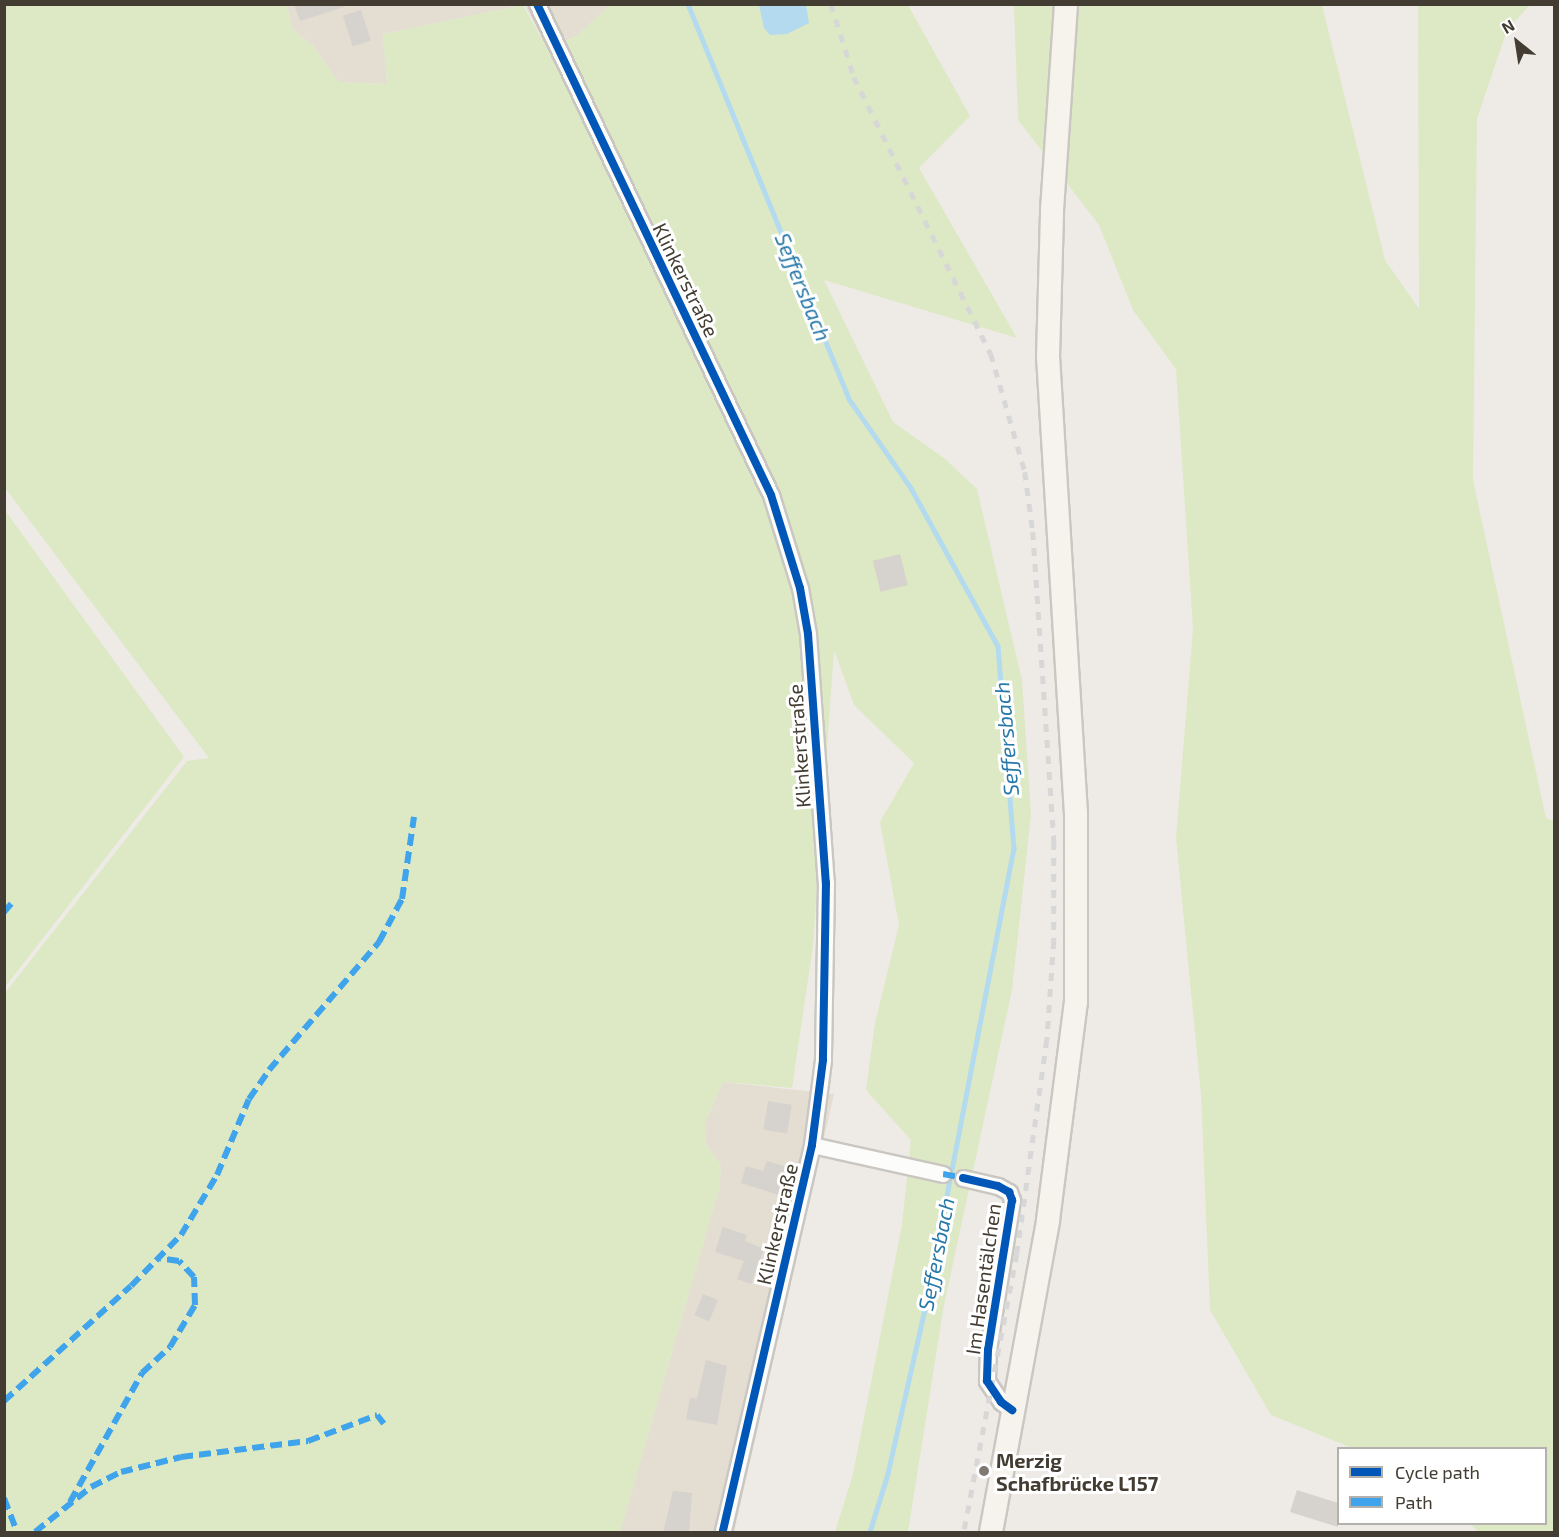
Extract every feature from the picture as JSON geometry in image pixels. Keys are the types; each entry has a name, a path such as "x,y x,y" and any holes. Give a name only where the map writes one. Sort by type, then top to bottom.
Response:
{"main road":[{"path":"991,1533 1062,1138 1077,981 1076,814 1048,357 1052,210 1066,4"}],"street":[{"name":"Klinkerstraße","path":"537,4 771,495 800,588 808,634 826,883 823,1060 812,1145 723,1533"},
{"path":"812,1145 943,1174"},
{"name":"Im Hasentälchen","path":"963,1178 998,1186 1009,1192 1012,1200 988,1350 987,1381 1001,1402 1012,1410"}],"shaded area":[{"path":"287,5 523,5 383,34 387,84 339,82 313,46 292,29"},
{"path":"525,5 611,5 576,36 547,49"},
{"path":"723,1082 834,1094 734,1532 620,1532 719,1189 721,1166 706,1144 705,1123"}],"green space":[{"path":"5,5 287,5 292,29 313,46 339,82 387,84 383,34 523,5 547,49 576,36 611,5 908,5 970,116 919,168 1017,338 824,280 893,422 944,458 977,489 1022,680 1031,815 1012,990 944,1305 908,1532 835,1532 853,1474 902,1225 911,1140 866,1090 875,1023 899,925 880,822 914,763 854,705 834,650 813,946 792,1088 723,1082 705,1123 706,1144 721,1166 719,1189 620,1532 5,1532 5,993 187,761 209,758 5,488"},
{"path":"1014,5 1322,5 1385,260 1419,309 1418,5 1530,5 1507,30 1477,119 1473,480 1546,818 1554,821 1554,1532 1479,1532 1471,1525 1547,1525 1547,1447 1350,1447 1271,1415 1210,1310 1201,1095 1176,838 1193,629 1176,369 1133,310 1099,225 1018,120"},
{"path":"4,509 184,757 5,987 4,987"}],"water":[{"path":"759,5 806,5 809,23 787,34 770,35 764,28"}],"building":[{"path":"294,4 343,4 344,7 300,21"},
{"path":"361,10 371,40 353,46 343,16"},
{"path":"900,554 908,585 881,592 873,561"},
{"path":"768,1101 792,1105 787,1133 763,1130"},
{"path":"767,1161 787,1167 779,1195 741,1183 746,1166 763,1171"},
{"path":"723,1227 747,1235 745,1241 764,1249 751,1284 737,1279 744,1261 715,1252"},
{"path":"703,1294 718,1300 709,1321 694,1315"},
{"path":"706,1360 727,1366 717,1425 686,1419 690,1398 697,1399"},
{"path":"1297,1490 1337,1503 1338,1527 1290,1512"},
{"path":"673,1491 692,1493 689,1533 663,1533"}],"waterway":[{"name":"Seffersbach","path":"688,4 849,399 911,488 998,646 1014,848 926,1305 888,1474 870,1532"}],"railway":[{"path":"831,4 854,77 991,354 1025,472 1033,532 1054,842 1054,941 1047,1040 1017,1254 964,1532"}],"marked path":[{"path":"4,1401 131,1286 181,1235 217,1175 249,1099 269,1070 379,942 402,899 414,817"},
{"path":"4,912 11,904"},
{"path":"943,1174 963,1178"},
{"path":"70,1502 142,1373 170,1347 195,1305 194,1277 179,1261 158,1258"},
{"path":"35,1532 91,1487 121,1472 181,1457 308,1441 377,1415 384,1424"},
{"path":"4,1498 17,1532"}],"cycle path":[{"path":"537,4 771,495 800,588 808,634 826,883 823,1060 812,1145 723,1532"},
{"path":"963,1178 998,1186 1009,1192 1012,1200 988,1350 987,1381 1001,1402 1012,1410"}],"place":[{"name":"Merzig Schafbrücke L157","path":"984,1471"}]}
